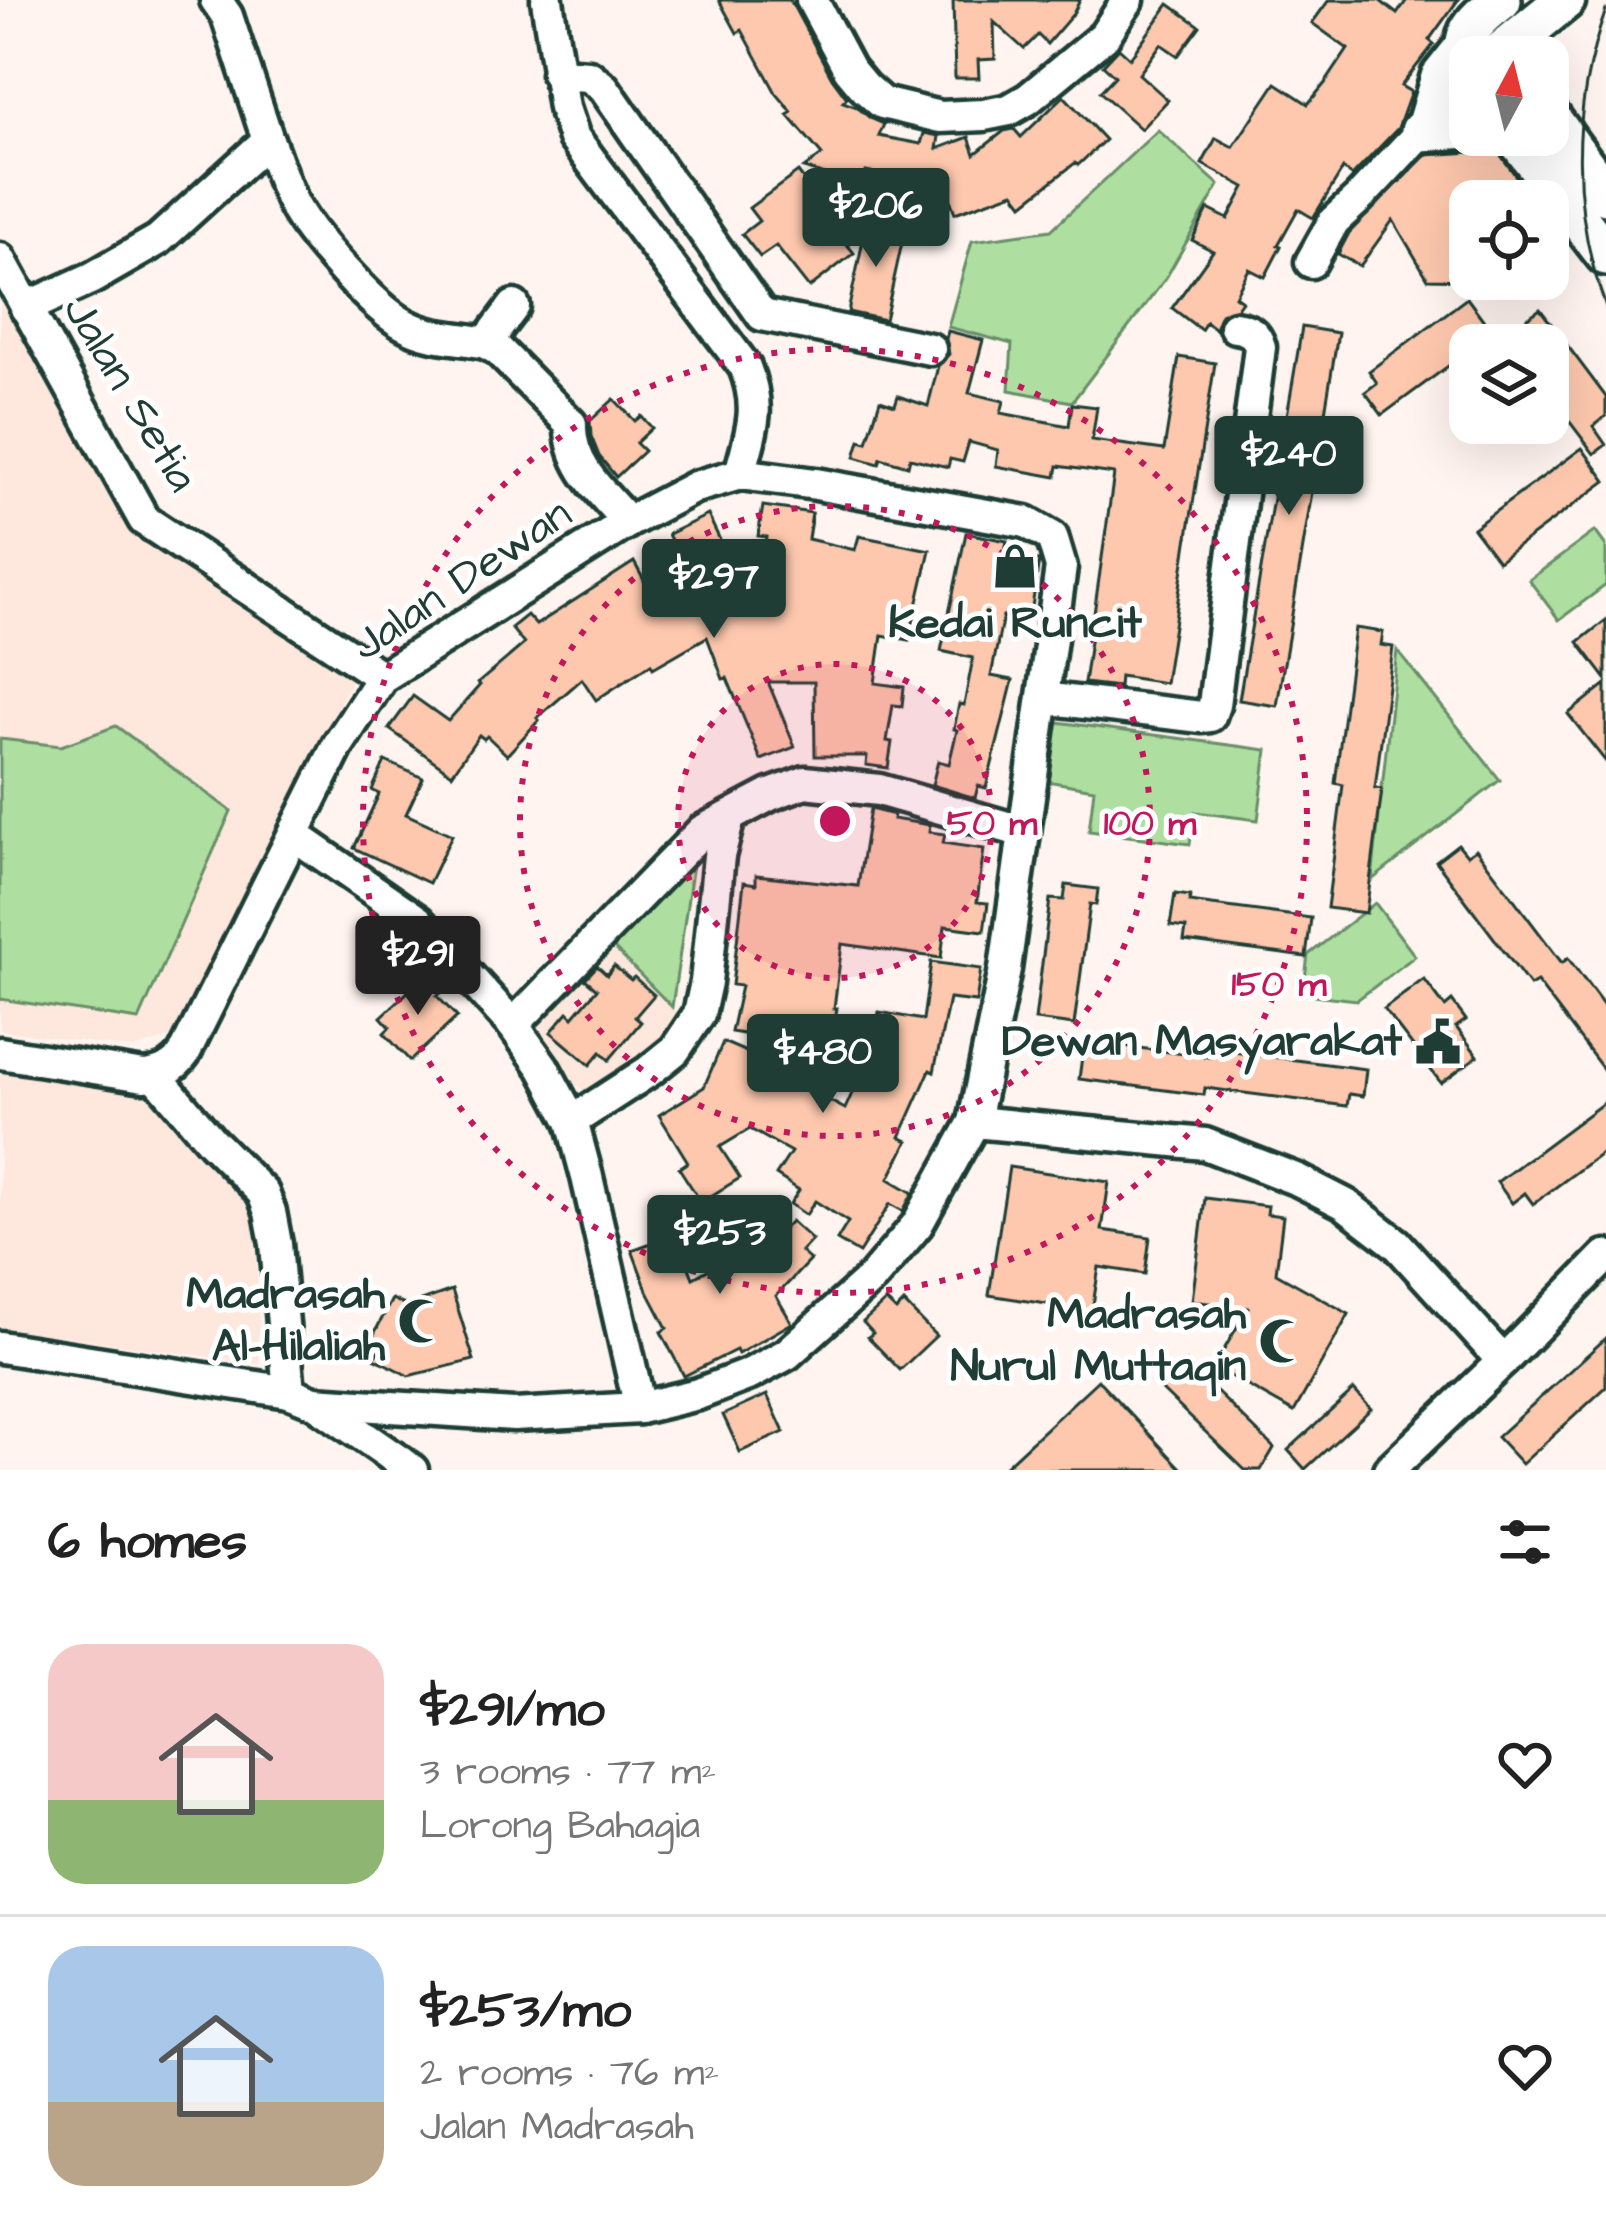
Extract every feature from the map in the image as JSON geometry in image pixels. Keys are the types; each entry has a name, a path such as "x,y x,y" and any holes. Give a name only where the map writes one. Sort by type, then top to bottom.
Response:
{"main road":[{"path":"1505,36 1562,2"},
{"path":"1546,36 1562,2"},
{"path":"1421,131 1449,129"},
{"path":"1537,156 1606,255"},
{"path":"1554,156 1606,195"}],"street":[{"path":"216,0 227,16 296,209 336,262 402,323 436,337 485,343 498,350 571,424 570,442 586,475 628,522"},
{"path":"547,0 557,74 574,138 745,368 754,391 755,414 740,473"},
{"path":"812,0 849,69 864,87 882,103 940,116 984,115 1009,110 1028,99 1104,36 1128,0"},
{"path":"1311,262 1334,221 1421,131 1436,75 1449,68"},
{"path":"557,74 590,76 604,88 763,315 930,349"},
{"path":"26,308 158,240 268,140"},
{"name":"Jalan Setia","path":"0,259 144,520 382,677"},
{"path":"485,343 514,307"},
{"path":"726,341 763,315"},
{"path":"0,1347 302,1397 514,1415 640,1408 698,1394 787,1354 874,1277 917,1225 974,1122 1005,969 1042,698 1210,716 1260,347 1254,334 1235,327"},
{"name":"Jalan Dewan","path":"156,1076 184,1054 338,745 382,677 628,522 695,487 740,473 1026,522 1052,537 1061,567 1042,698"},
{"path":"513,1024 702,831 770,795 805,782 879,790 1024,832"},
{"path":"572,1121 675,1050 699,1014 719,856 729,818"},
{"path":"294,835 418,921 513,1024 543,1067 572,1121 640,1408"},
{"path":"0,1053 156,1076 263,1193 302,1397 412,1470"},
{"path":"974,1122 1205,1144 1298,1180 1345,1204 1397,1244 1503,1361"},
{"path":"1389,1470 1606,1256"}],"shaded area":[{"path":"0,291 139,524 357,668 178,1035 133,1049 0,1030"},
{"path":"602,939 681,1017 670,1038 584,1090 545,1048 539,1024"},
{"path":"0,1064 120,1080 161,1100 254,1205 260,1364 0,1327"}],"green space":[{"path":"1158,130 1219,185 1166,278 1072,402 1009,390 1012,344 948,327 972,241 1051,230"},
{"path":"1595,531 1606,546 1606,585 1559,620 1529,580"},
{"path":"1397,650 1500,780 1372,880"},
{"path":"1050,721 1267,750 1258,820 1195,812 1190,844 1089,831 1094,789 1041,780"},
{"path":"116,726 231,811 139,1020 0,999 0,739 61,746"},
{"path":"696,843 672,1007 603,937"},
{"path":"1375,903 1415,956 1357,1000 1303,994 1308,955"}],"building":[{"path":"719,0 790,0 847,98 843,102 884,124 879,136 921,144 924,133 939,136 937,149 969,137 975,154 1004,131 1014,129 1021,137 1064,96 1105,140 1023,204 1014,192 955,213 946,188 866,172 861,187 804,168 822,155 788,115 792,112"},
{"path":"953,0 1080,0 1047,44 1038,35 1024,49 994,22 995,59 978,60 979,78 955,78"},
{"path":"1329,0 1379,0 1397,14 1407,0 1458,0 1429,40 1434,44 1401,86 1411,92 1398,128 1352,176 1343,169 1313,218 1298,209 1265,277 1249,269 1235,296 1242,301 1237,308 1221,314 1215,329 1206,322 1201,330 1172,308 1213,251 1192,240 1208,209 1228,219 1245,187 1202,164 1216,138 1233,147 1276,83 1308,104 1326,82 1348,49 1312,23"},
{"path":"1169,4 1200,26 1178,56 1161,44 1139,74 1168,100 1141,129 1100,92 1115,76 1103,65 1119,48 1130,58"},
{"path":"1426,155 1501,156 1519,180 1449,180 1449,280 1428,279 1393,220 1360,266 1338,254 1349,233"},
{"path":"798,172 825,209 821,212 854,253 809,288 776,246 760,257 742,234 759,221 749,208"},
{"path":"867,221 905,229 885,320 848,312"},
{"path":"1464,300 1486,324 1449,324 1449,366 1382,415 1365,392 1377,383 1369,371"},
{"path":"1540,309 1551,324 1519,324"},
{"path":"1302,327 1338,333 1277,706 1239,700"},
{"path":"948,331 983,340 969,393 1004,401 1001,413 1069,426 1072,404 1097,407 1092,440 1164,450 1179,357 1215,363 1165,683 1120,676 1119,687 1084,683 1114,474 1058,466 1056,477 996,466 998,450 969,442 963,462 950,459 948,467 910,458 908,466 855,457 860,440 867,442 880,400 895,405 898,396 928,406 938,366 949,354"},
{"path":"1569,348 1606,397 1606,416 1593,426 1606,445 1594,454 1569,421"},
{"path":"614,399 635,421 641,416 652,428 636,443 644,451 616,477 599,456 590,421"},
{"path":"1582,448 1606,481 1498,561 1473,528"},
{"path":"763,506 812,513 808,539 855,550 859,536 930,550 909,640 882,635 875,683 904,687 902,706 893,705 888,768 866,765 867,756 815,756 814,682 768,682 795,747 761,760 707,637 653,668 651,664 596,700 582,679 537,718 507,755 487,736 479,735 452,774 389,729 413,696 448,721 478,683 524,644 511,628 527,615 536,625 634,562 646,584 683,566 668,534 708,515 749,601 753,574 761,575 767,537 758,536"},
{"path":"966,533 1007,541 1004,555 1039,561 1030,620 1003,616 991,676 1013,680 986,788 978,786 975,798 932,785 938,761 949,764 973,658 941,651"},
{"path":"1606,620 1606,679 1578,642"},
{"path":"1355,628 1383,632 1381,645 1393,647 1375,788 1382,789 1366,913 1327,908 1343,785 1335,783"},
{"path":"1606,684 1606,762 1568,714"},
{"path":"385,761 423,778 406,814 452,835 429,883 354,848 379,794 372,790"},
{"path":"870,809 894,815 893,819 930,825 929,832 945,834 943,843 984,849 977,902 988,903 984,931 945,926 941,958 842,944 830,1048 731,1032 741,986 732,985 744,882 756,884 756,875 858,886"},
{"path":"1458,844 1467,855 1476,849 1562,963 1568,958 1606,1009 1606,1073 1537,982 1530,986 1436,861"},
{"path":"1066,885 1098,889 1096,905 1090,904 1074,1025 1035,1020 1050,899 1064,900"},
{"path":"1175,894 1190,896 1189,902 1311,918 1306,957 1184,941 1186,928 1170,926"},
{"path":"931,962 981,969 976,1002 949,999 934,1072 930,1070 900,1137 908,1141 889,1179 913,1193 903,1211 890,1204 859,1253 837,1240 848,1222 815,1201 806,1215 790,1204 799,1190 776,1175 791,1152 750,1129 720,1147 740,1178 701,1202 679,1168 688,1162 659,1115 704,1087 723,1042 812,1080 808,1089 845,1109 874,1044 879,1012 923,1020"},
{"path":"597,966 607,975 614,966 654,995 635,1017 641,1022 609,1060 601,1052 590,1065 551,1032 568,1012 573,1017 597,989 585,979"},
{"path":"427,974 443,991 437,996 457,1017 410,1061 384,1033 390,1027 381,1017"},
{"name":"Dewan Masyarakat","path":"1424,979 1445,1007 1452,1001 1466,1020 1456,1027 1478,1056 1441,1083 1384,1009"},
{"path":"1084,1041 1209,1057 1210,1049 1366,1069 1363,1096 1349,1094 1347,1106 1205,1088 1204,1095 1079,1079"},
{"path":"1606,1101 1606,1150 1533,1204 1525,1193 1512,1203 1497,1182"},
{"path":"1009,1167 1109,1182 1102,1230 1150,1237 1145,1274 1099,1267 1092,1311 989,1295"},
{"path":"1205,1198 1268,1206 1267,1214 1283,1216 1276,1273 1349,1314 1294,1412 1214,1367 1248,1308 1192,1301"},
{"path":"791,1221 812,1240 801,1252 810,1260 776,1296 792,1323 738,1354 736,1350 684,1376 661,1332 667,1328 632,1250 676,1234 693,1278 749,1247 756,1259"},
{"name":"Madrasah Al-Hilaliah","path":"452,1290 474,1360 409,1376 374,1358 384,1342 373,1336 392,1299 407,1306"},
{"path":"886,1301 896,1311 904,1303 936,1336 900,1370 868,1337 873,1333 863,1322"},
{"path":"1606,1338 1606,1387 1522,1464 1497,1437"},
{"path":"1186,1362 1274,1448 1261,1470 1245,1470 1160,1388"},
{"path":"1098,1380 1183,1470 1001,1470"},
{"path":"1354,1390 1371,1409 1305,1469 1288,1450"},
{"path":"767,1395 784,1432 740,1452 723,1415"}],"tram line":[{"path":"1606,10 1586,84 1579,158 1586,233 1606,307"}],"place":[{"name":"Kedai Runcit","path":"1015,566"},
{"name":"Dewan Masyarakat","path":"1438,1042"},
{"name":"Madrasah Al-Hilaliah","path":"421,1321"},
{"name":"Madrasah Nurul Muttaqin","path":"1282,1341"}]}
